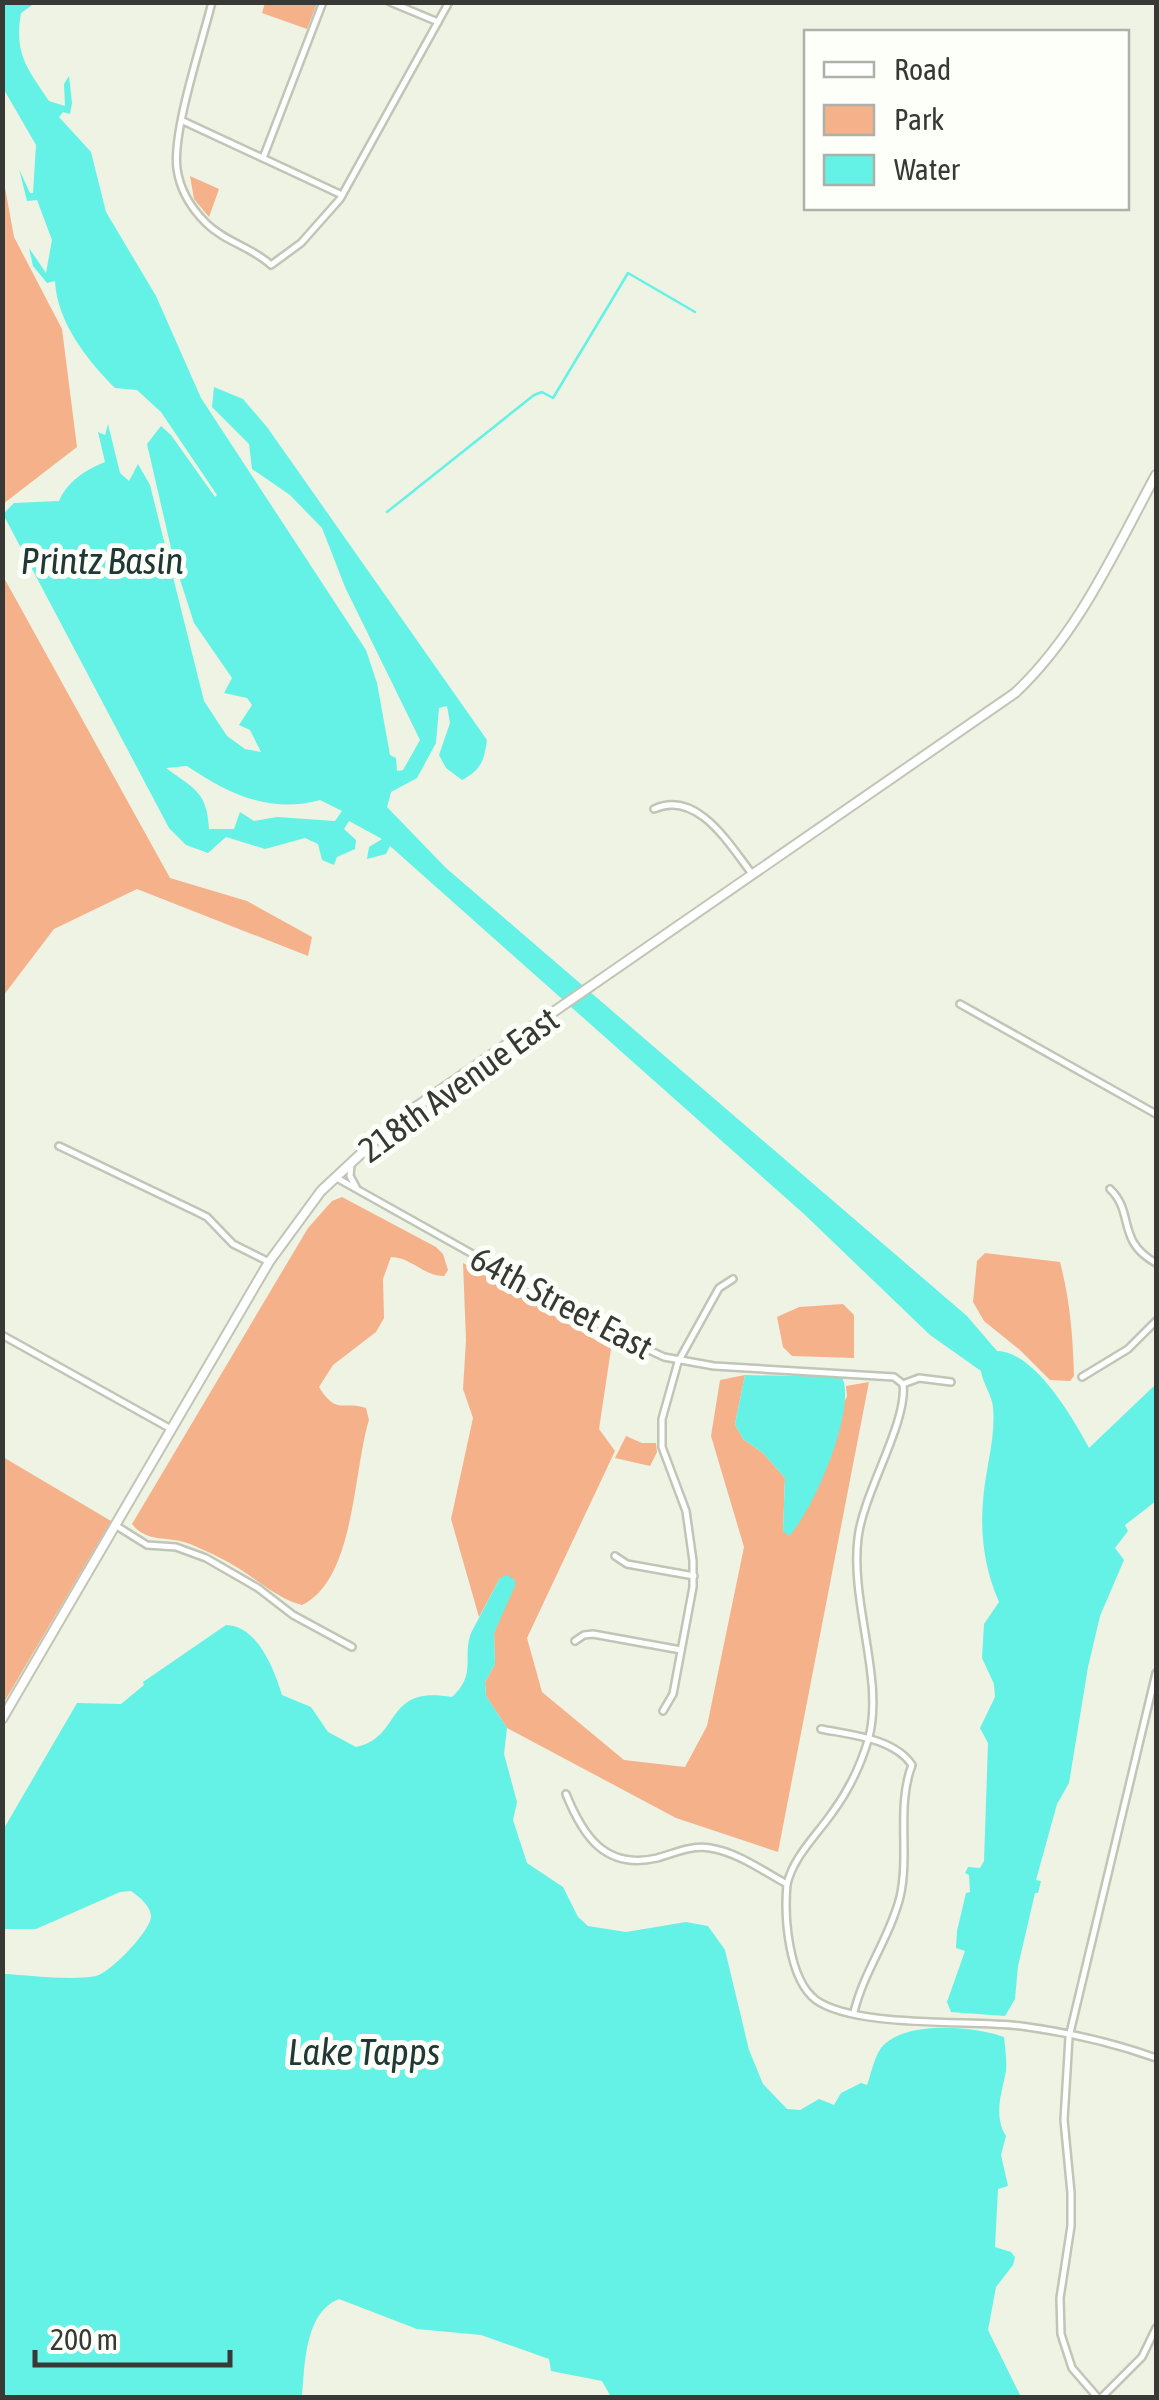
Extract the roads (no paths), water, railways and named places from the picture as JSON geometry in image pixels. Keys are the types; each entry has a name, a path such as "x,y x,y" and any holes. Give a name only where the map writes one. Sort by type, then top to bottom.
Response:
{"street":[{"path":"212,2 177,154 180,182 195,210 212,228 271,264 317,228 342,195 449,2"},
{"path":"262,158 323,2"},
{"path":"390,2 438,22"},
{"path":"183,121 342,195"},
{"name":"218th Avenue East","path":"2,1719 269,1262 308,1206 334,1177 398,1120 1008,698 1042,666 1068,633 1156,475"},
{"path":"654,809 666,803 691,808 714,827 753,875"},
{"path":"960,1004 1156,1114"},
{"path":"59,1146 207,1217 233,1244 269,1262"},
{"path":"352,1160 351,1180 361,1193"},
{"name":"64th Street East","path":"334,1177 628,1341 678,1362 894,1376 903,1384 919,1378 951,1382"},
{"path":"1110,1190 1120,1202 1134,1244 1156,1263"},
{"path":"663,1711 674,1694 694,1576 690,1528 666,1463 660,1433 678,1362 719,1288 732,1279"},
{"path":"1082,1377 1128,1348 1156,1321"},
{"path":"2,1335 171,1429"},
{"path":"903,1384 904,1395 861,1519 856,1552 857,1591 871,1686 868,1738 846,1794 802,1852 787,1884 787,1928 803,1986 820,2002 854,2012 1020,2026 1156,2058"},
{"path":"115,1524 146,1546 176,1547 206,1558 258,1588 294,1615 352,1646"},
{"path":"616,1556 627,1564 694,1576"},
{"path":"575,1641 594,1634 681,1650"},
{"path":"1156,1673 1069,2037 1064,2120 1071,2226 1060,2298 1061,2334 1072,2368 1099,2398 1142,2357 1156,2328"},
{"path":"1148,1704 1156,1706"},
{"path":"822,1729 868,1738 892,1748 912,1765 905,1784 901,1890 895,1915 862,1983 854,2012"},
{"path":"566,1794 582,1829 598,1847 612,1854 640,1860 697,1847 714,1848 787,1884"}],"water":[{"name":"Printz Basin","path":"3,3 35,3 21,13 19,39 24,60 49,101 65,106 64,84 69,76 70,114 63,112 59,117 91,152 106,212 156,296 201,398 366,650 397,771 403,770 420,740 345,587 322,528 290,495 252,469 249,444 212,407 214,387 243,399 267,427 487,740 480,764 462,780 446,768 439,755 450,723 447,706 439,708 436,743 417,778 391,792 387,807 446,868 967,1316 997,1351 1025,1362 1063,1404 1089,1448 1156,1384 1156,1501 1125,1525 1128,1531 1115,1548 1124,1560 1100,1616 1069,1783 1057,1804 1036,1880 1041,1881 1018,1966 1015,1999 1005,2016 951,2012 947,2002 965,1951 956,1948 966,1893 970,1892 969,1875 965,1873 968,1867 980,1868 984,1861 988,1743 980,1728 995,1697 994,1684 982,1658 984,1624 999,1602 983,1540 983,1501 994,1419 981,1371 930,1335 804,1214 390,846 386,854 367,859 369,847 382,839 349,821 344,829 356,840 355,849 337,857 334,865 322,860 318,844 305,838 265,849 226,837 208,853 186,845 169,828 3,514 14,503 59,501 78,477 105,462 98,432 105,435 108,424 120,473 129,481 138,464 150,485 204,701 227,736 245,749 261,752 250,730 239,725 252,705 247,698 224,693 232,678 194,623 174,561 147,444 161,426 217,495 161,412 137,390 115,388 94,365 67,325 55,281 47,283 33,266 29,248 46,273 52,240 37,200 27,201 19,169 33,193 36,145 3,88","holes":["187,766 251,799 284,805 320,800 342,811 335,821 277,817 254,821 240,812 234,829 209,829 202,799 166,768"]},
{"path":"745,1375 842,1377 843,1412 830,1460 810,1505 789,1536 783,1531 785,1478 763,1453 743,1439 735,1424"},
{"name":"Lake Tapps","path":"507,1575 515,1580 515,1586 494,1633 495,1664 485,1682 486,1696 507,1728 504,1754 517,1802 513,1820 527,1863 563,1887 578,1917 588,1926 626,1932 686,1922 708,1926 725,1950 749,2050 763,2084 787,2109 800,2110 819,2099 834,2105 841,2093 861,2083 867,2085 881,2048 905,2033 958,2028 1004,2037 1006,2067 999,2112 1006,2136 1001,2155 1008,2186 998,2189 995,2247 1015,2257 996,2287 988,2330 1021,2397 611,2397 602,2381 551,2371 549,2359 481,2335 417,2329 339,2299 327,2306 313,2328 302,2397 3,2397 3,1974 96,1976 130,1950 151,1915 146,1904 131,1891 120,1892 36,1929 3,1929 3,1830 77,1703 121,1704 143,1682 226,1625 237,1627 256,1641 282,1695 311,1707 328,1732 356,1747 381,1733 414,1698 452,1697 460,1689 467,1673 471,1633 500,1578"}],"waterway":[{"path":"387,512 534,395 542,392 553,398 628,273 695,312"}]}
